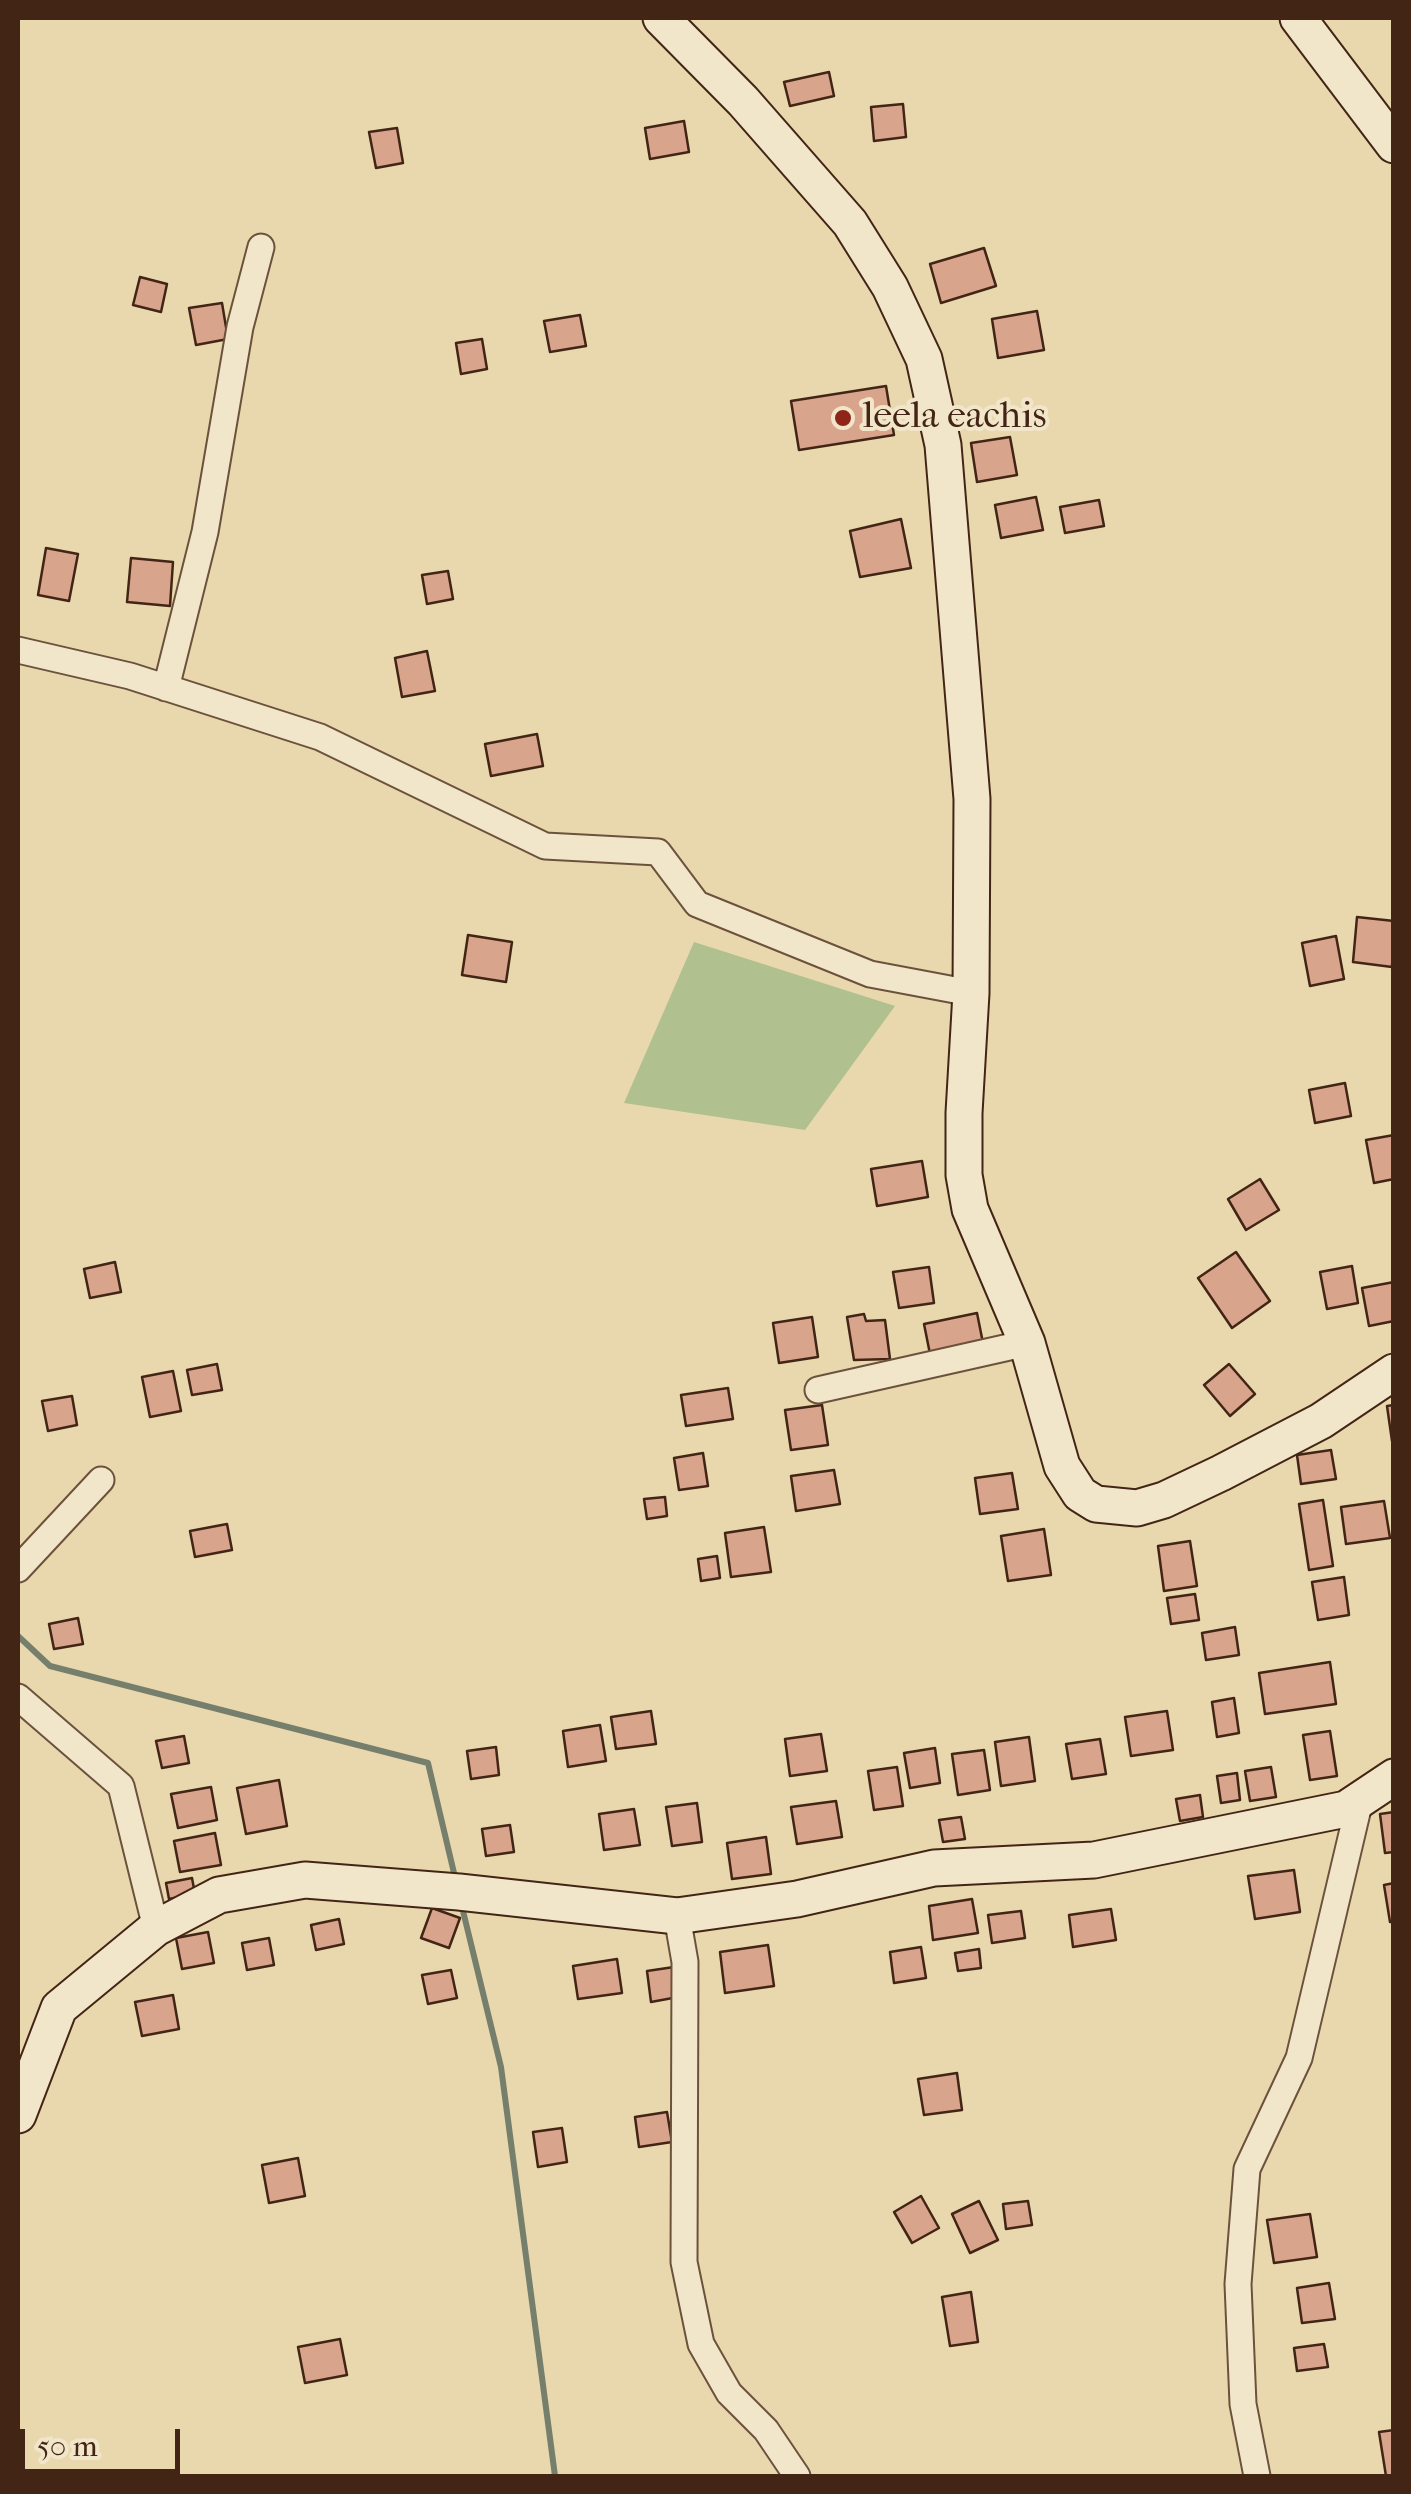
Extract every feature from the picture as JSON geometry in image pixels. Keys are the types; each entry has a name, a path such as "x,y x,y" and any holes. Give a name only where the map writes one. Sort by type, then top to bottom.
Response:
{"street":[{"path":"661,18 743,100 850,223 890,287 924,359 943,446 972,799 971,993 964,1175 970,1208 1027,1343 1062,1466 1080,1494 1096,1504 1138,1508 1221,1473 1321,1421 1394,1372"},
{"path":"1298,18 1394,145"},
{"path":"166,688 205,532 240,327 261,247"},
{"path":"18,650 166,688 320,736 544,846 658,852 697,904 870,974 971,993"},
{"path":"818,1390 1027,1343"},
{"path":"18,1570 101,1480"},
{"path":"18,1697 121,1786 156,1928"},
{"path":"18,2115 58,2008 156,1928 219,1895 305,1880 676,1916 797,1899 934,1868 1094,1860 1346,1809 1394,1777"},
{"path":"1257,2476 1243,2404 1238,2284 1247,2169 1299,2058 1360,1800"},
{"path":"676,1916 686,1962 684,2262 701,2344 729,2393 766,2430 798,2476"}],"green space":[{"path":"694,942 895,1006 805,1130 624,1103"}],"building":[{"path":"829,72 834,96 790,106 784,82"},
{"path":"903,104 906,137 874,141 871,107"},
{"path":"684,121 689,152 650,159 645,128"},
{"path":"397,128 403,163 376,168 369,132"},
{"path":"984,248 996,286 941,303 930,264"},
{"path":"140,277 167,284 161,312 133,305"},
{"path":"222,303 228,339 196,345 189,308"},
{"path":"1037,311 1044,350 998,358 992,319"},
{"path":"580,315 586,346 550,352 544,321"},
{"path":"482,339 487,369 461,374 456,343"},
{"name":"leela eachis","path":"886,386 894,435 799,450 791,401"},
{"path":"1010,437 1017,475 977,482 971,443"},
{"path":"1036,497 1043,530 1001,538 995,505"},
{"path":"1099,500 1104,526 1065,533 1060,507"},
{"path":"901,519 911,568 860,577 850,531"},
{"path":"46,548 78,554 69,601 38,595"},
{"path":"131,558 173,562 170,606 127,602"},
{"path":"448,571 453,599 427,604 422,575"},
{"path":"427,651 435,691 402,697 395,658"},
{"path":"537,734 543,766 491,776 485,744"},
{"path":"1357,917 1394,921 1392,967 1353,962"},
{"path":"468,935 512,942 506,982 462,975"},
{"path":"1336,936 1344,979 1310,986 1302,943"},
{"path":"1345,1083 1351,1116 1315,1123 1309,1090"},
{"path":"1394,1135 1394,1179 1374,1183 1366,1140"},
{"path":"922,1161 928,1197 877,1206 871,1169"},
{"path":"1260,1179 1279,1210 1246,1230 1228,1199"},
{"path":"1236,1252 1270,1301 1232,1328 1198,1278"},
{"path":"115,1262 121,1292 90,1298 84,1269"},
{"path":"1352,1266 1358,1303 1327,1309 1320,1272"},
{"path":"929,1267 934,1303 899,1308 893,1272"},
{"path":"1394,1282 1394,1321 1369,1326 1362,1288"},
{"path":"977,1313 983,1343 930,1354 924,1324"},
{"path":"864,1314 866,1321 885,1320 890,1359 854,1360 847,1317"},
{"path":"812,1317 818,1357 779,1363 773,1323"},
{"path":"217,1364 222,1390 192,1395 187,1370"},
{"path":"1229,1364 1255,1394 1230,1416 1204,1385"},
{"path":"173,1371 181,1411 150,1417 142,1377"},
{"path":"728,1388 733,1419 686,1426 681,1395"},
{"path":"72,1396 77,1425 48,1431 42,1401"},
{"path":"822,1405 828,1445 791,1450 785,1410"},
{"path":"1394,1405 1394,1441 1392,1441 1387,1406"},
{"path":"1331,1450 1336,1479 1301,1484 1297,1455"},
{"path":"703,1453 708,1486 679,1490 674,1458"},
{"path":"834,1470 840,1504 796,1511 791,1476"},
{"path":"1012,1473 1018,1509 980,1514 975,1478"},
{"path":"665,1497 667,1516 647,1519 644,1499"},
{"path":"1323,1500 1333,1566 1309,1570 1299,1504"},
{"path":"1384,1501 1390,1538 1346,1544 1341,1507"},
{"path":"227,1524 232,1550 195,1557 190,1531"},
{"path":"764,1527 771,1572 731,1577 725,1533"},
{"path":"1044,1529 1051,1575 1008,1581 1001,1536"},
{"path":"1190,1541 1197,1586 1164,1591 1158,1546"},
{"path":"717,1556 720,1578 701,1581 698,1559"},
{"path":"1344,1577 1349,1615 1318,1620 1312,1582"},
{"path":"1195,1594 1199,1620 1171,1624 1167,1598"},
{"path":"78,1618 83,1644 54,1649 49,1624"},
{"path":"1235,1627 1239,1655 1206,1660 1202,1633"},
{"path":"1330,1662 1336,1704 1265,1714 1259,1673"},
{"path":"1234,1698 1239,1733 1217,1737 1212,1702"},
{"path":"651,1711 656,1744 616,1749 611,1717"},
{"path":"1167,1711 1173,1750 1131,1756 1125,1717"},
{"path":"600,1725 606,1761 568,1767 563,1731"},
{"path":"1330,1731 1337,1776 1310,1780 1303,1735"},
{"path":"821,1734 827,1771 790,1776 785,1739"},
{"path":"184,1736 189,1763 162,1768 156,1741"},
{"path":"1029,1737 1035,1781 1001,1786 995,1742"},
{"path":"1100,1739 1106,1774 1072,1779 1066,1744"},
{"path":"496,1747 499,1775 471,1779 467,1751"},
{"path":"935,1748 940,1783 910,1788 904,1753"},
{"path":"984,1750 990,1790 958,1795 952,1754"},
{"path":"897,1767 903,1806 874,1810 868,1771"},
{"path":"1271,1767 1276,1797 1250,1801 1245,1771"},
{"path":"1237,1773 1240,1800 1221,1803 1217,1776"},
{"path":"279,1780 287,1826 246,1834 237,1788"},
{"path":"211,1787 217,1820 178,1828 171,1794"},
{"path":"1200,1795 1203,1817 1180,1821 1176,1799"},
{"path":"836,1801 842,1837 797,1844 791,1807"},
{"path":"697,1803 702,1842 672,1846 666,1807"},
{"path":"634,1809 640,1845 604,1850 599,1814"},
{"path":"1394,1812 1394,1852 1385,1853 1380,1814"},
{"path":"961,1817 965,1839 943,1842 939,1820"},
{"path":"510,1825 514,1852 486,1856 482,1829"},
{"path":"215,1833 221,1865 180,1872 174,1841"},
{"path":"766,1837 771,1874 732,1879 727,1843"},
{"path":"1294,1870 1300,1912 1255,1919 1248,1876"},
{"path":"192,1878 195,1894 169,1899 166,1883"},
{"path":"1394,1883 1394,1922 1390,1922 1384,1885"},
{"path":"972,1899 978,1933 933,1940 929,1906"},
{"path":"432,1908 460,1918 449,1948 421,1938"},
{"path":"1111,1909 1116,1940 1073,1947 1069,1915"},
{"path":"1021,1911 1025,1938 992,1943 988,1915"},
{"path":"339,1919 344,1944 316,1950 311,1925"},
{"path":"208,1932 214,1963 182,1969 176,1938"},
{"path":"269,1938 274,1965 247,1970 242,1943"},
{"path":"768,1945 774,1986 725,1993 720,1952"},
{"path":"921,1947 926,1978 894,1983 890,1952"},
{"path":"979,1949 981,1968 958,1971 955,1953"},
{"path":"617,1959 622,1993 578,1999 573,1966"},
{"path":"674,1967 678,1997 651,2002 647,1971"},
{"path":"451,1970 457,1998 428,2004 422,1975"},
{"path":"173,1995 179,2029 142,2036 135,2002"},
{"path":"957,2073 962,2110 924,2115 918,2079"},
{"path":"667,2112 672,2142 639,2147 635,2117"},
{"path":"562,2128 567,2162 538,2167 533,2132"},
{"path":"298,2158 305,2196 269,2203 262,2165"},
{"path":"921,2196 939,2228 912,2243 894,2212"},
{"path":"979,2201 998,2240 970,2253 952,2214"},
{"path":"1028,2201 1032,2225 1006,2229 1003,2204"},
{"path":"1310,2214 1317,2257 1274,2263 1267,2220"},
{"path":"1329,2283 1335,2319 1302,2323 1297,2288"},
{"path":"971,2292 978,2342 950,2346 942,2297"},
{"path":"340,2339 347,2375 305,2383 298,2347"},
{"path":"1324,2344 1328,2367 1297,2371 1294,2348"},
{"path":"1394,2430 1394,2475 1386,2476 1379,2432"}],"waterway":[{"path":"18,1636 50,1666 428,1763 454,1873"},
{"path":"463,1911 501,2067 555,2476"}],"place":[{"name":"leela eachis","path":"843,418"}]}
